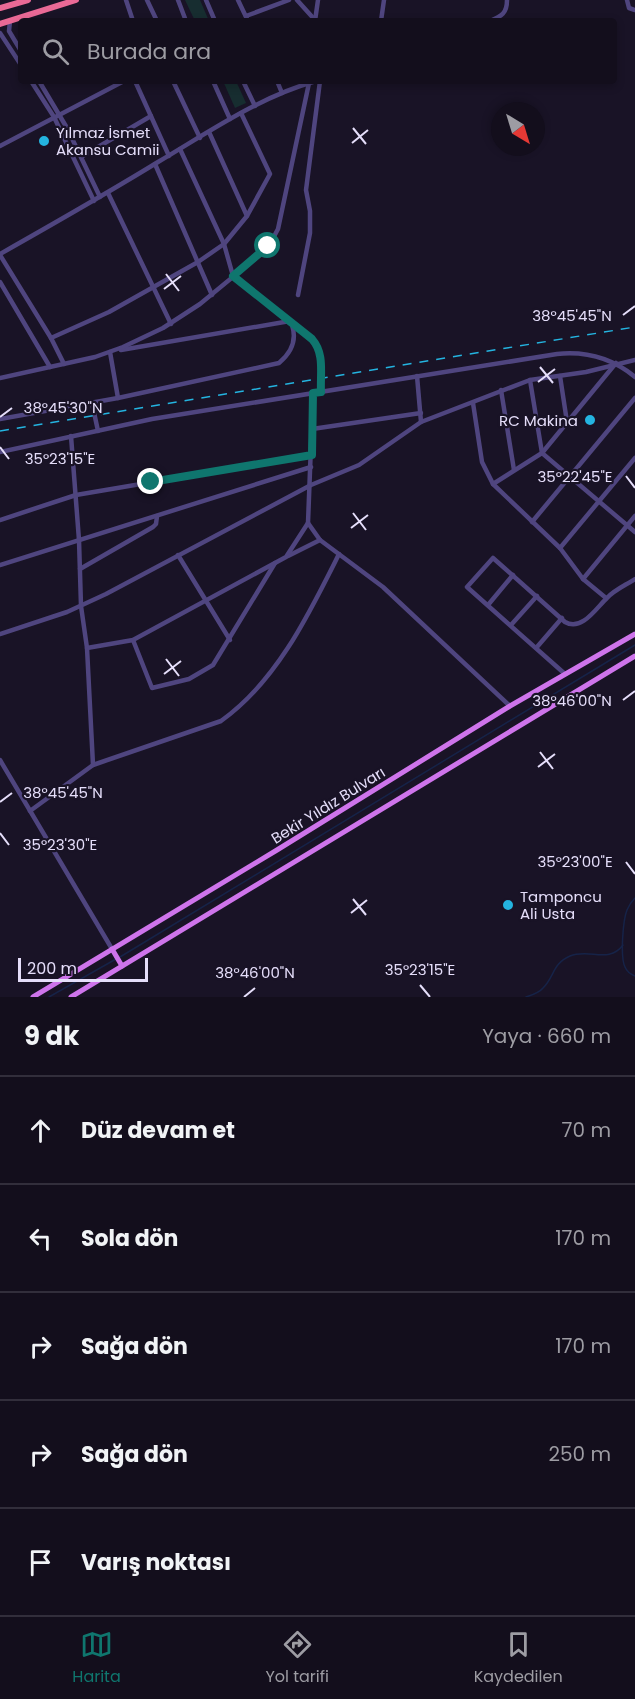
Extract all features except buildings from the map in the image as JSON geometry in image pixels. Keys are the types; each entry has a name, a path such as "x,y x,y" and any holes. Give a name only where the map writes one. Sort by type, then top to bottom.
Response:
{"highway":[{"path":"3,5 28,0"},
{"path":"19,18 76,0"},
{"path":"0,24 18,18"}],"main road":[{"name":"Bekir Yıldız Bulvarı","path":"33,997 510,706 635,634"},
{"name":"Bekir Yıldız Bulvarı","path":"71,997 121,964 635,656"},
{"path":"112,949 121,964"}],"street":[{"path":"126,0 132,18"},
{"path":"147,0 156,18"},
{"path":"177,0 185,18"},
{"path":"206,0 214,18"},
{"path":"238,0 247,18 289,0"},
{"path":"297,0 312,18"},
{"path":"315,18 318,0"},
{"path":"381,18 384,0"},
{"path":"496,18 504,14 507,9 507,0"},
{"path":"627,0 629,8 635,10"},
{"path":"10,21 9,29 18,46"},
{"path":"0,33 18,60"},
{"path":"33,84 57,116 94,201"},
{"path":"41,84 81,157 100,197"},
{"path":"0,146 118,84"},
{"path":"136,84 169,156"},
{"path":"174,84 200,138"},
{"path":"214,84 230,119"},
{"path":"244,84 255,106"},
{"path":"278,84 282,93"},
{"path":"64,364 51,338 0,255 230,119 299,84"},
{"path":"109,352 171,324 212,295 265,250 276,234 309,84"},
{"path":"298,295 310,233 310,211 306,190 318,84"},
{"path":"51,338 109,312 198,262 224,244 247,216 270,174 241,113"},
{"path":"75,160 151,116"},
{"path":"209,132 247,216"},
{"path":"180,150 224,244 233,276 312,339 319,349 322,359 321,392"},
{"path":"156,164 212,295"},
{"path":"108,193 171,324"},
{"path":"0,282 50,367"},
{"path":"0,378 109,352 290,321"},
{"path":"0,419 118,398 279,363 290,352 294,341 290,321"},
{"path":"109,352 118,398"},
{"path":"0,452 152,419 565,353 589,355 616,363 635,377"},
{"path":"0,634 81,606 311,485 359,465 422,422 530,380 586,372 635,360"},
{"path":"493,484 542,453 616,363"},
{"path":"417,376 422,422"},
{"path":"560,376 567,422"},
{"path":"530,380 542,453 635,532"},
{"path":"501,390 514,470"},
{"path":"286,557 308,523 313,393"},
{"path":"532,522 635,398"},
{"path":"92,403 98,431"},
{"path":"472,403 482,462 493,484 560,548 583,579 606,598"},
{"path":"312,429 420,413"},
{"path":"71,436 79,540 81,606 87,648 93,765"},
{"path":"0,520 76,495 312,455"},
{"path":"560,548 635,458"},
{"path":"0,565 311,467"},
{"path":"80,568 153,527 158,516"},
{"path":"583,579 635,516"},
{"path":"308,523 320,540 383,587 510,706"},
{"path":"87,648 133,640 320,540"},
{"path":"30,811 93,765 221,721 233,712 262,682 309,615 339,554"},
{"path":"178,555 230,640"},
{"path":"565,674 467,587 493,558 568,624 577,625 603,604 606,598 635,579"},
{"path":"133,640 152,688 189,679 213,665 276,562"},
{"path":"488,605 513,575"},
{"path":"511,625 537,596"},
{"path":"537,647 562,618"},
{"path":"0,760 112,949"}],"green space":[{"path":"185,0 200,0 208,18 194,18"},
{"path":"224,84 237,84 246,103 235,108"}],"waterway":[{"path":"120,957 635,645"},
{"path":"635,898 626,915 622,947 625,967 635,976"},
{"path":"526,997 541,990 564,959 577,954 611,954 623,945"},
{"path":"49,997 116,959"}],"railway":[{"path":"0,431 635,327"}],"place":[{"name":"Yılmaz İsmet Akansu Camii","path":"44,141"},
{"name":"RC Makina","path":"590,420"},
{"name":"Tamponcu Ali Usta","path":"508,905"}],"route":[{"path":"151,482 312,455 313,393 321,392 322,359 319,349 312,339 233,276 268,246"}]}
